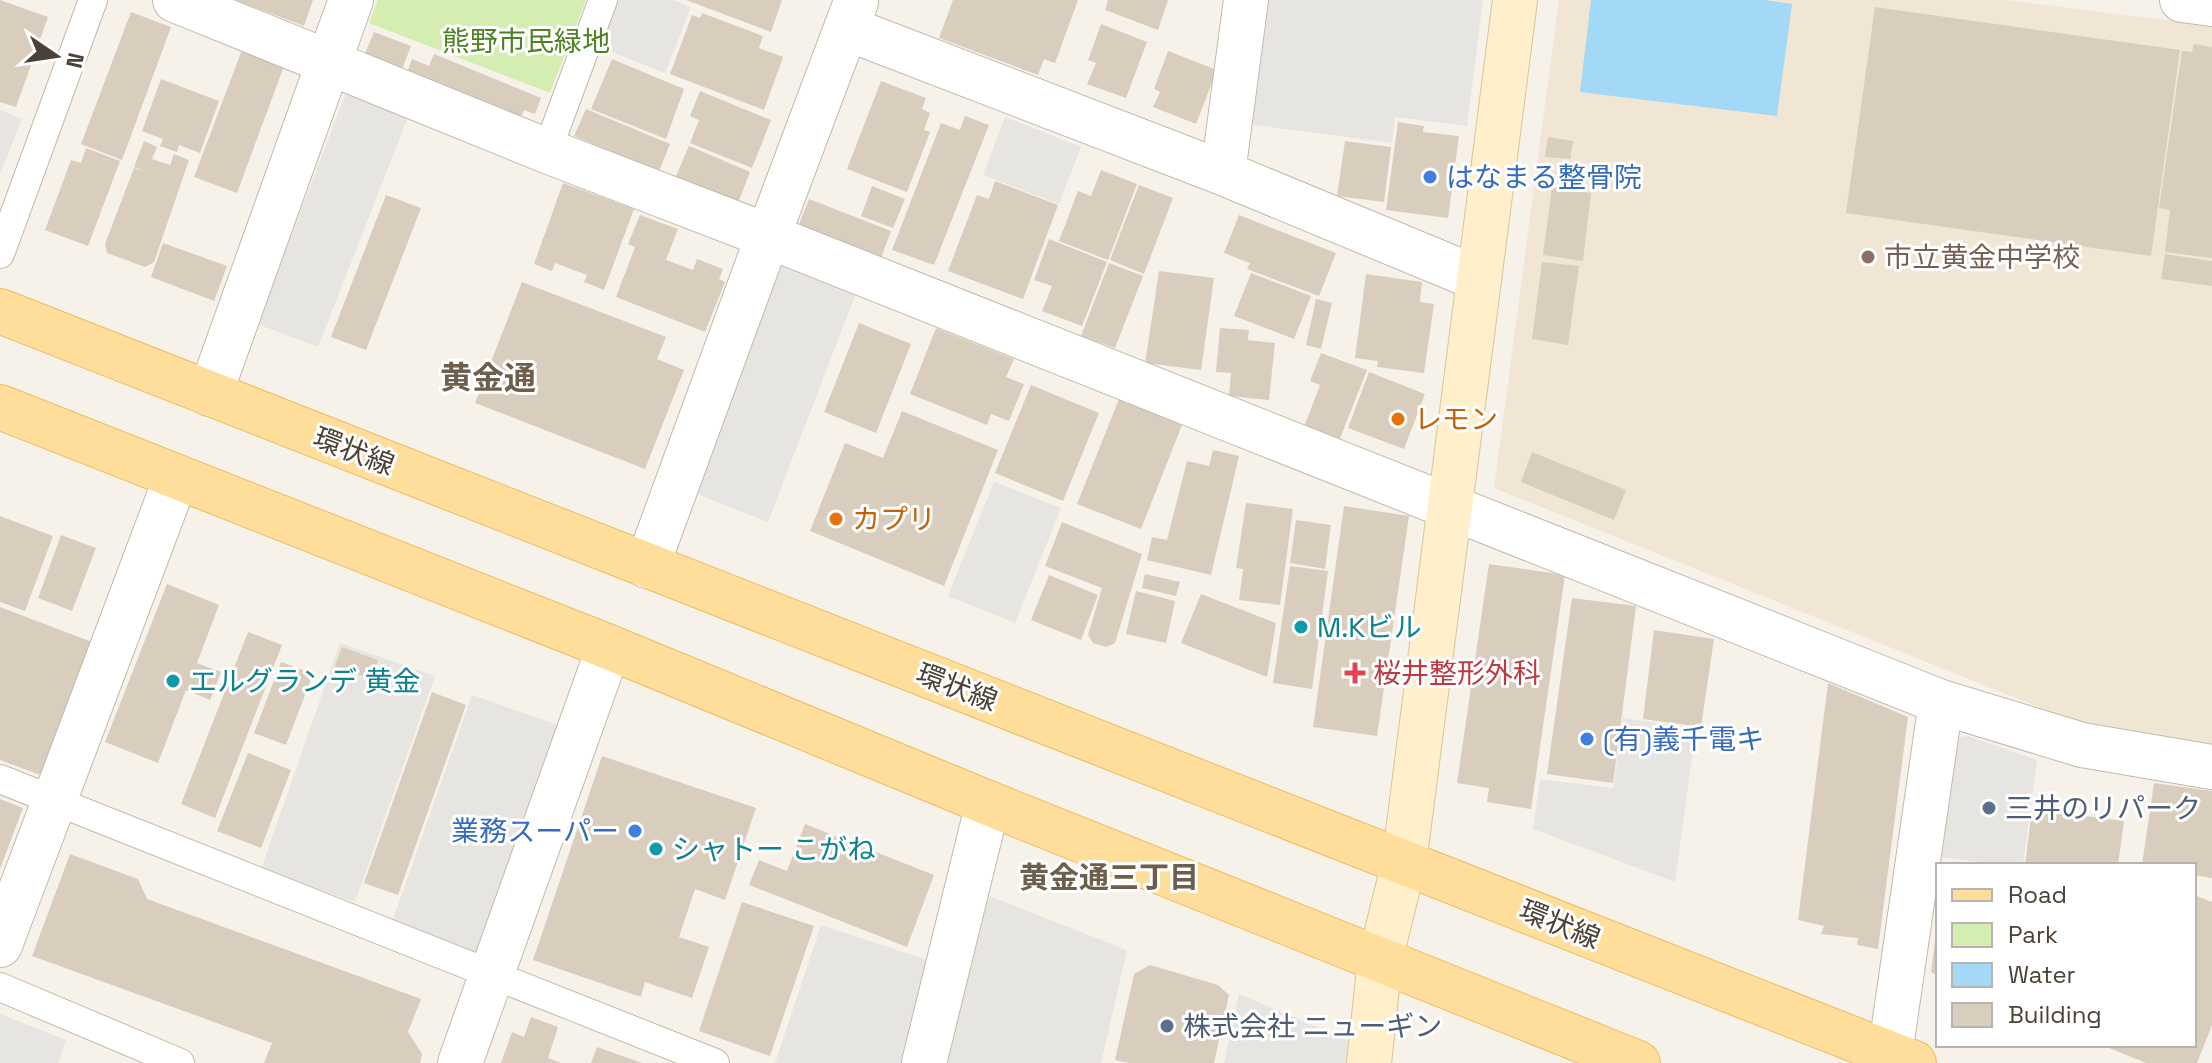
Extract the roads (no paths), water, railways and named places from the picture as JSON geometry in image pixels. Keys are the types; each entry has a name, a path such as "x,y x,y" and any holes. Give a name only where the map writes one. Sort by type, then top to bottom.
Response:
{"main road":[{"name":"環状線","path":"0,311 1902,1058"},
{"path":"0,407 609,647 988,803 1638,1063"}],"street":[{"path":"175,0 547,151 1941,702 2082,745 2212,767"},
{"path":"210,394 351,0"},
{"path":"1223,173 1246,0"},
{"path":"1369,1063 1380,960 1404,863 1515,0"},
{"path":"2182,0 2212,4"},
{"path":"647,566 852,14 1479,279"},
{"path":"0,945 176,478"},
{"path":"460,1063 609,647"},
{"path":"1902,1058 1941,702"},
{"path":"924,1063 988,803"}],"lane":[{"path":"0,254 93,0"},
{"path":"547,151 603,0"},
{"path":"0,779 715,1063"},
{"path":"0,987 180,1063"}],"water":[{"path":"1591,0 1764,0 1792,4 1777,116 1580,92"}],"place":[{"name":"はなまる整骨院","path":"1430,177"},
{"name":"市立黄金中学校","path":"1868,257"},
{"name":"レモン","path":"1398,419"},
{"name":"カプリ","path":"836,519"},
{"name":"M.Kビル","path":"1301,627"},
{"name":"桜井整形外科","path":"1355,673"},
{"name":"エルグランデ 黄金","path":"173,681"},
{"name":"(有)義千電キ","path":"1587,739"},
{"name":"三井のリパーク","path":"1989,808"},
{"name":"業務スーパー","path":"635,831"},
{"name":"シャトー こがね","path":"656,849"},
{"name":"株式会社 ニューギン","path":"1167,1026"}],"district":[{"name":"黄金通","path":"488,378"},
{"name":"黄金通三丁目","path":"1109,877"}],"park label":[{"name":"熊野市民緑地","path":"526,41"}]}
